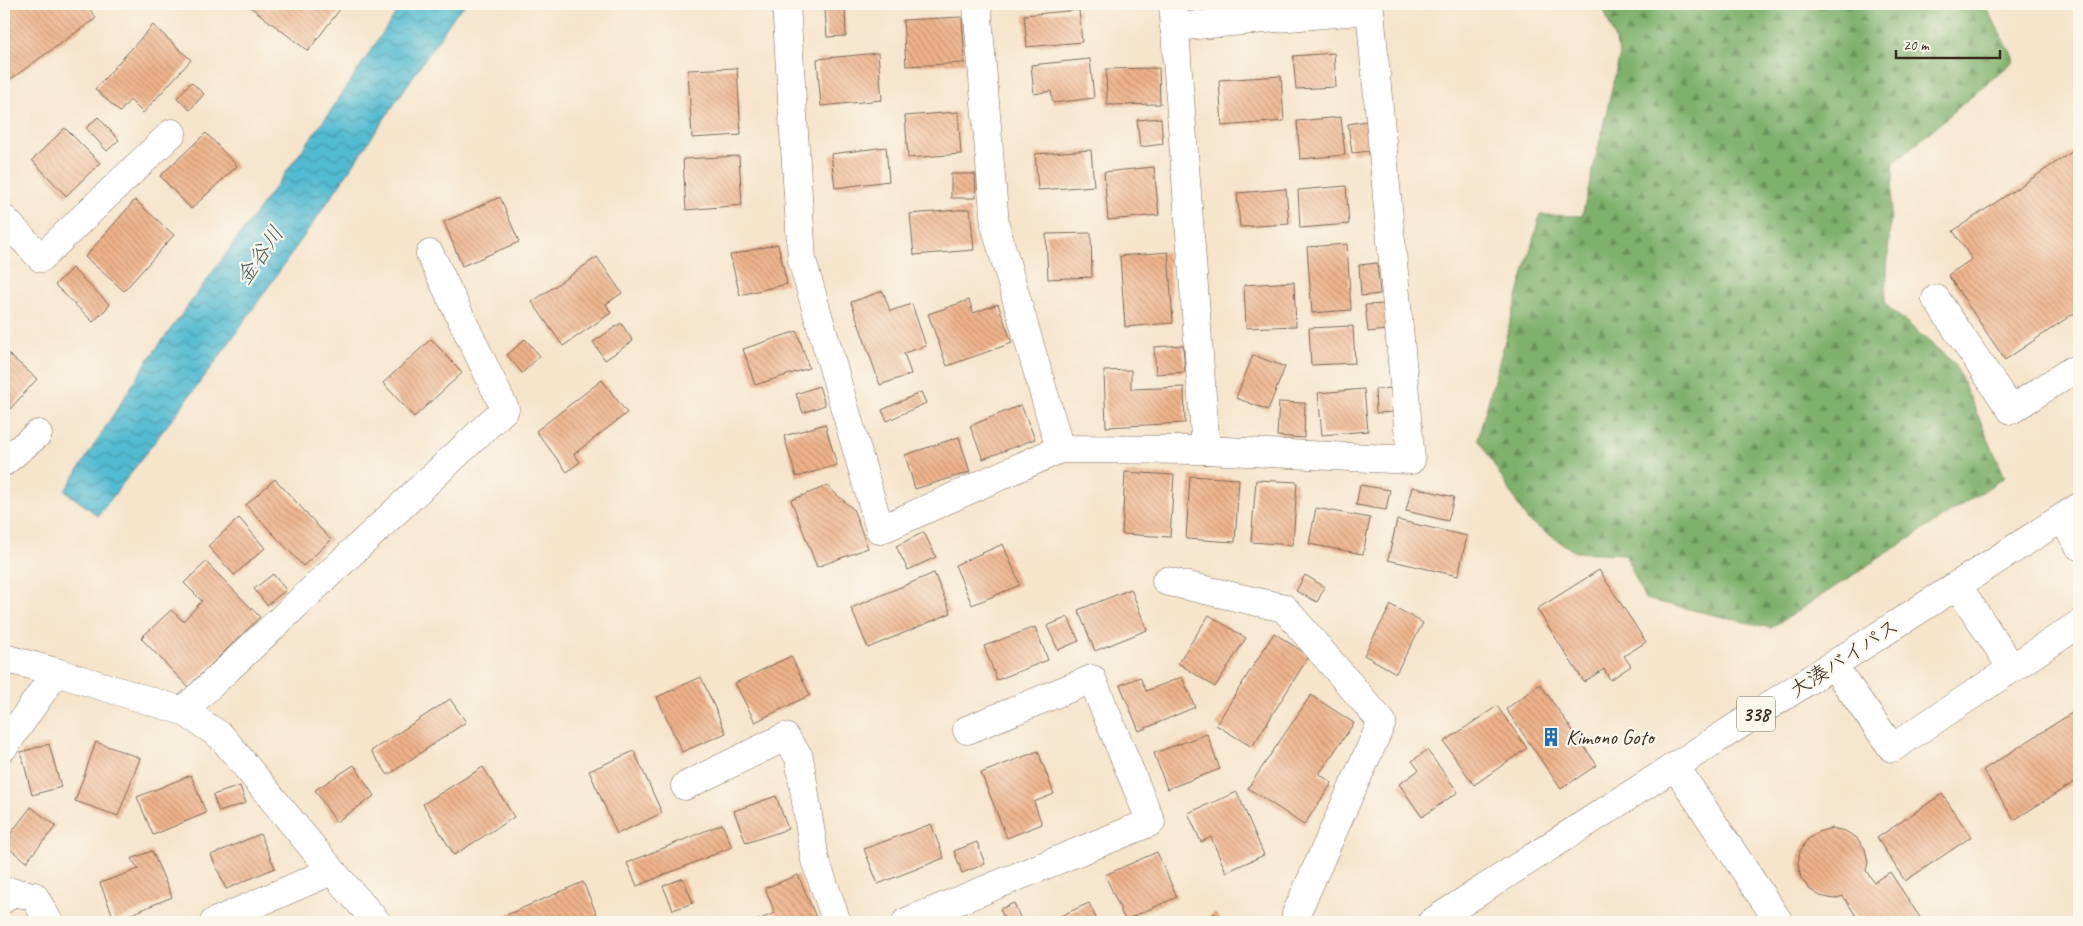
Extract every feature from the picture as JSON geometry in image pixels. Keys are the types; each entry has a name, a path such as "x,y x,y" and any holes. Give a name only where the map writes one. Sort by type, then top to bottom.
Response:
{"main road":[{"path":"786,4 802,260 880,530 1060,449 1206,450 1411,460 1370,10 1174,16 1206,450"},
{"path":"977,4 995,225 1060,449"},
{"path":"4,219 41,258 172,133"},
{"path":"183,711 505,409 430,254"},
{"path":"1936,299 2011,410 2076,374"},
{"path":"4,462 38,434"},
{"path":"2070,512 2079,546"},
{"name":"大湊バイパス","path":"1434,922 2070,512"},
{"path":"1166,581 1284,608 1382,722 1296,914 1300,922"},
{"path":"1957,585 2012,668"},
{"path":"1832,665 1892,748 2079,624"},
{"path":"4,658 183,711 221,736 332,871 377,922"},
{"path":"4,747 56,672"},
{"path":"906,922 1151,822 1092,679 967,730"},
{"path":"685,786 785,737 799,757 815,860 837,922"},
{"path":"1676,766 1778,922"},
{"path":"214,922 332,871"},
{"path":"4,899 12,892 34,896 49,922"}],"green space":[{"path":"1602,4 1984,4 2015,60 1894,162 1885,304 1955,364 2005,477 1771,628 1645,599 1625,554 1575,552 1527,520 1478,438 1540,215 1582,216 1620,54"}],"water":[{"name":"金谷川","path":"402,4 467,4 457,12 217,360 98,516 65,491 148,360 327,116"}],"building":[{"path":"5,4 86,4 96,18 4,84"},
{"path":"251,4 344,4 308,51 249,6"},
{"path":"845,8 846,36 827,37 825,9"},
{"path":"1079,10 1082,42 1027,47 1024,15"},
{"path":"962,17 965,63 906,66 903,20"},
{"path":"153,25 191,60 143,113 130,100 120,112 95,89"},
{"path":"878,53 882,100 821,106 817,59"},
{"path":"1334,53 1336,87 1296,89 1293,56"},
{"path":"1090,59 1094,98 1053,103 1051,91 1034,94 1031,65"},
{"path":"737,68 741,135 692,138 688,70"},
{"path":"1159,68 1160,104 1107,105 1106,69"},
{"path":"1281,76 1284,121 1222,126 1219,80"},
{"path":"191,82 204,94 190,110 177,98"},
{"path":"958,112 961,154 908,158 905,116"},
{"path":"98,117 119,140 107,151 86,128"},
{"path":"1341,117 1345,155 1300,159 1297,121"},
{"path":"1161,118 1163,144 1140,147 1137,120"},
{"path":"1366,121 1371,151 1352,153 1348,124"},
{"path":"65,128 100,163 66,196 32,160"},
{"path":"206,133 237,166 191,209 160,176"},
{"path":"886,147 889,181 835,188 831,154"},
{"path":"2079,147 2079,310 2005,360 1948,275 1972,259 1953,231"},
{"path":"1091,150 1094,186 1038,190 1035,154"},
{"path":"739,156 742,205 686,210 683,159"},
{"path":"1154,167 1159,215 1108,220 1104,172"},
{"path":"951,174 975,174 976,198 951,198"},
{"path":"1346,186 1349,224 1300,228 1298,190"},
{"path":"1286,189 1289,224 1240,227 1237,193"},
{"path":"500,197 519,242 462,266 444,222"},
{"path":"135,200 174,235 124,291 85,257"},
{"path":"970,209 974,250 914,255 910,214"},
{"path":"1091,233 1092,277 1048,279 1046,234"},
{"path":"778,244 787,284 740,295 730,255"},
{"path":"1347,244 1351,310 1312,313 1307,247"},
{"path":"1168,252 1173,323 1125,327 1120,256"},
{"path":"597,257 622,293 606,304 611,313 563,346 532,302"},
{"path":"1377,263 1380,294 1361,296 1359,265"},
{"path":"72,268 110,305 93,322 55,285"},
{"path":"1294,282 1296,326 1246,328 1244,285"},
{"path":"883,291 890,311 912,304 926,346 904,353 911,374 880,385 851,302"},
{"path":"969,300 973,313 998,304 1012,343 947,366 928,314"},
{"path":"1384,304 1387,330 1368,332 1365,305"},
{"path":"621,323 633,341 605,360 593,342"},
{"path":"1353,326 1355,363 1311,365 1309,328"},
{"path":"797,331 809,368 755,385 743,349"},
{"path":"431,339 462,373 414,417 383,383"},
{"path":"525,339 540,356 522,373 507,355"},
{"path":"1183,345 1185,372 1156,374 1154,347"},
{"path":"4,350 37,379 10,409 4,403"},
{"path":"1253,355 1285,367 1268,410 1236,398"},
{"path":"1131,370 1131,389 1184,387 1185,423 1106,427 1104,371"},
{"path":"602,380 627,413 574,454 580,462 567,472 536,431"},
{"path":"819,386 825,405 803,413 796,394"},
{"path":"1395,388 1396,412 1376,413 1375,389"},
{"path":"1364,389 1368,431 1322,435 1318,393"},
{"path":"921,392 926,403 887,421 882,410"},
{"path":"1279,402 1305,403 1304,438 1277,436"},
{"path":"1021,405 1035,439 983,459 970,426"},
{"path":"825,424 837,465 796,477 784,436"},
{"path":"959,437 970,472 915,489 905,455"},
{"path":"1125,472 1174,475 1170,537 1122,534"},
{"path":"1190,476 1239,479 1235,542 1186,539"},
{"path":"275,479 331,540 303,566 246,505"},
{"path":"1256,480 1297,482 1293,545 1251,542"},
{"path":"1360,485 1390,490 1386,510 1356,505"},
{"path":"827,486 853,509 868,548 817,567 791,500"},
{"path":"1412,487 1454,497 1448,521 1406,511"},
{"path":"1316,508 1370,518 1363,554 1309,544"},
{"path":"239,518 265,548 234,575 208,546"},
{"path":"1397,520 1467,536 1458,576 1388,560"},
{"path":"924,532 936,557 908,570 896,546"},
{"path":"1003,544 1020,585 972,605 955,565"},
{"path":"206,562 260,617 188,687 141,638 171,610 183,621 202,601 184,583"},
{"path":"1599,570 1646,642 1624,656 1631,666 1610,680 1604,669 1584,682 1537,609"},
{"path":"934,573 951,613 868,648 851,608"},
{"path":"273,574 286,590 267,605 254,589"},
{"path":"1305,575 1325,587 1317,602 1296,591"},
{"path":"1131,589 1147,630 1095,651 1078,610"},
{"path":"1391,605 1423,623 1396,673 1364,655"},
{"path":"1209,615 1246,638 1215,687 1178,663"},
{"path":"1068,617 1079,641 1058,650 1047,626"},
{"path":"1035,627 1048,660 997,680 984,646"},
{"path":"1274,633 1309,656 1252,747 1216,725"},
{"path":"791,656 810,695 755,722 735,683"},
{"path":"701,677 726,733 682,752 657,697"},
{"path":"1140,677 1146,691 1182,677 1195,707 1139,731 1120,685"},
{"name":"Kimono Goto","path":"1540,684 1597,765 1561,789 1506,709"},
{"path":"1311,695 1354,723 1319,774 1332,783 1304,825 1248,788"},
{"path":"450,699 466,722 388,775 371,751"},
{"path":"1497,706 1527,748 1474,785 1444,742"},
{"path":"2078,709 2079,779 2014,820 1983,770"},
{"path":"1207,734 1220,769 1167,789 1154,753"},
{"path":"96,742 140,758 118,816 75,801"},
{"path":"49,744 61,787 32,795 21,752"},
{"path":"1427,750 1458,792 1422,817 1399,784 1419,770 1412,761"},
{"path":"634,751 662,813 617,834 589,771"},
{"path":"1038,751 1054,794 1034,802 1042,824 1007,838 981,773"},
{"path":"354,765 374,796 336,822 315,790"},
{"path":"483,767 514,817 454,855 423,804"},
{"path":"191,775 206,813 153,835 137,797"},
{"path":"240,786 246,803 219,812 213,795"},
{"path":"1237,792 1264,855 1226,872 1211,837 1201,842 1188,813"},
{"path":"1942,794 1971,837 1905,881 1877,838"},
{"path":"776,796 788,829 746,843 734,811"},
{"path":"31,807 56,826 26,862 4,842"},
{"path":"722,824 732,847 637,886 627,863"},
{"path":"931,824 944,858 878,884 864,849"},
{"path":"1832,828 1845,831 1857,838 1865,849 1868,862 1866,871 1874,882 1890,872 1923,922 1860,922 1843,896 1834,899 1820,896 1809,889 1801,878 1798,864 1800,851 1807,840 1818,832"},
{"path":"260,834 275,868 226,889 211,855"},
{"path":"977,842 985,864 962,873 954,851"},
{"path":"152,851 172,897 115,921 100,883 139,869 131,859"},
{"path":"1157,852 1177,897 1125,920 1105,875"},
{"path":"798,875 818,922 753,922 775,913 765,888"},
{"path":"683,878 693,903 673,910 663,886"},
{"path":"583,882 600,922 490,922"},
{"path":"1014,903 1022,922 1006,922 1000,909"},
{"path":"1089,903 1098,922 1047,922"},
{"path":"1215,913 1221,922 1200,922"},
{"path":"965,916 968,922 950,922"}],"place":[{"name":"Kimono Goto","path":"1551,737"}]}
